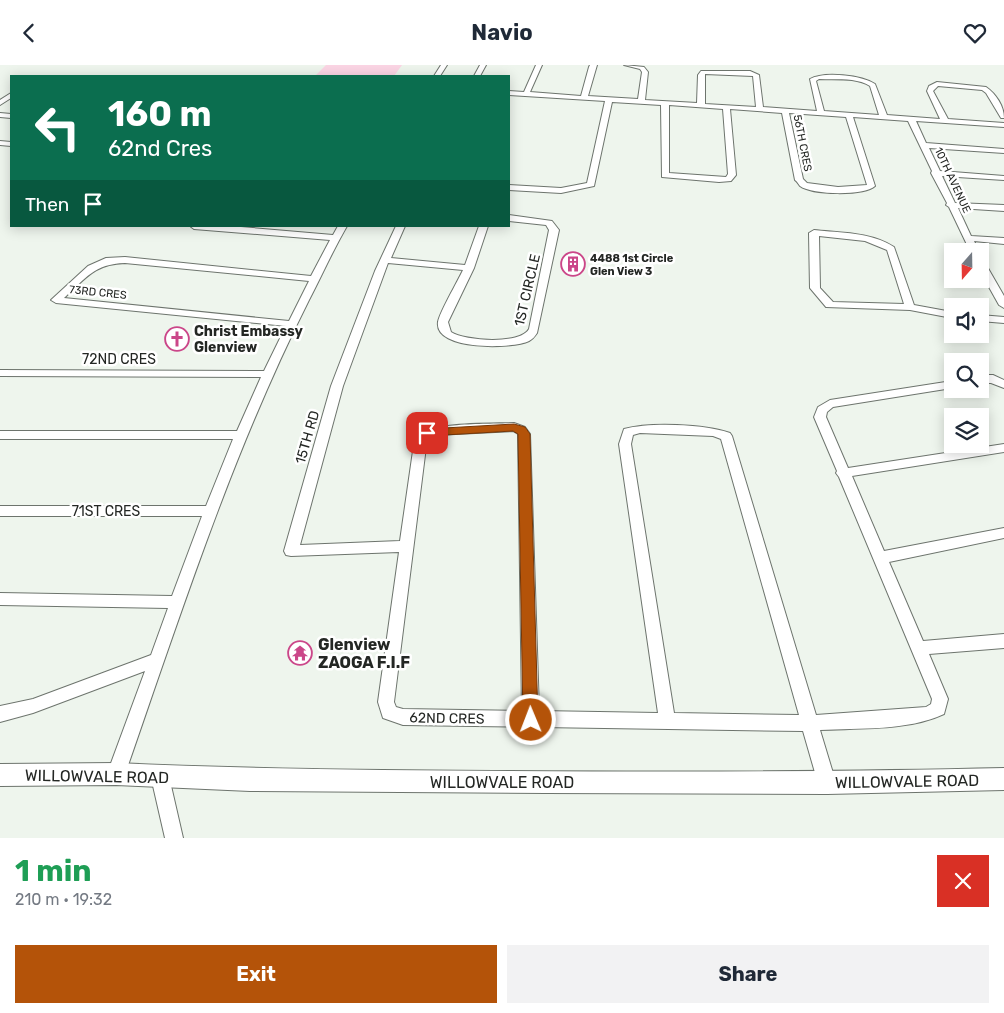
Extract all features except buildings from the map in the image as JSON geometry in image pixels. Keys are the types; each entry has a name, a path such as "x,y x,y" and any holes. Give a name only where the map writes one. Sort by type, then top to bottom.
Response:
{"street":[{"path":"526,94 539,65"},
{"path":"584,98 594,65"},
{"path":"626,65 642,68 644,72 641,102"},
{"path":"701,106 701,75 703,72 750,73 756,75 757,78 760,110"},
{"path":"821,114 812,80 818,77 861,79 873,85 884,118"},
{"path":"945,121 930,91 931,87 936,84 984,88 989,92 1004,116"},
{"path":"0,103 9,92"},
{"path":"510,93 1004,125"},
{"path":"510,188 556,190 582,188 591,185 609,100"},
{"path":"665,103 665,175 720,180 728,179 732,175 726,107"},
{"name":"56TH CRES","path":"786,111 799,179 803,184 811,187 847,190 868,189 871,186 849,115"},
{"name":"10TH AVENUE","path":"910,119 970,243"},
{"path":"923,145 1004,151"},
{"path":"936,173 1004,178"},
{"path":"950,205 1004,209"},
{"name":"1ST CIRCLE","path":"484,227 469,268 443,322 444,330 448,335 457,339 502,343 522,341 530,336 534,329 554,230 549,223 510,218"},
{"path":"116,774 155,660 241,435 292,324 340,232 218,227"},
{"name":"15TH RD","path":"402,227 386,260 337,386 291,551 406,546"},
{"path":"910,307 891,249 885,244 872,240 814,233 815,288 830,305 910,307 944,313"},
{"path":"967,238 1004,241"},
{"name":"73RD CRES","path":"292,324 56,301 91,268 106,261 124,260 315,279"},
{"path":"386,260 469,268"},
{"path":"989,279 1004,305"},
{"path":"989,319 1004,320"},
{"name":"72ND CRES","path":"0,373 268,374"},
{"path":"989,379 1004,384"},
{"path":"531,720 809,723 908,717 927,714 938,709 940,699 842,473 820,417 822,410 830,404 944,385"},
{"name":"62ND CRES","path":"514,427 523,431 531,720 403,717 389,713 386,702 406,546 421,437 436,431 514,427"},
{"path":"667,721 625,444 628,432 640,429 714,432 726,436 827,783"},
{"path":"0,435 241,435"},
{"path":"842,473 1004,448"},
{"name":"71ST CRES","path":"0,511 212,511"},
{"path":"879,558 1004,533"},
{"path":"0,599 178,602"},
{"path":"918,648 1004,641"},
{"path":"0,715 33,706 155,660"},
{"name":"WILLOWVALE ROAD","path":"0,775 116,774 269,780 827,783 1004,779"},
{"path":"160,777 174,838"}],"shaded area":[{"path":"326,65 402,65 395,75 316,75"}],"place":[{"name":"4488 1st Circle Glen View 3","path":"573,264"},
{"name":"Christ Embassy Glenview","path":"177,339"},
{"name":"Glenview ZAOGA F.I.F","path":"300,653"}],"route":[{"path":"427,433 514,427 523,431 531,720"}]}
